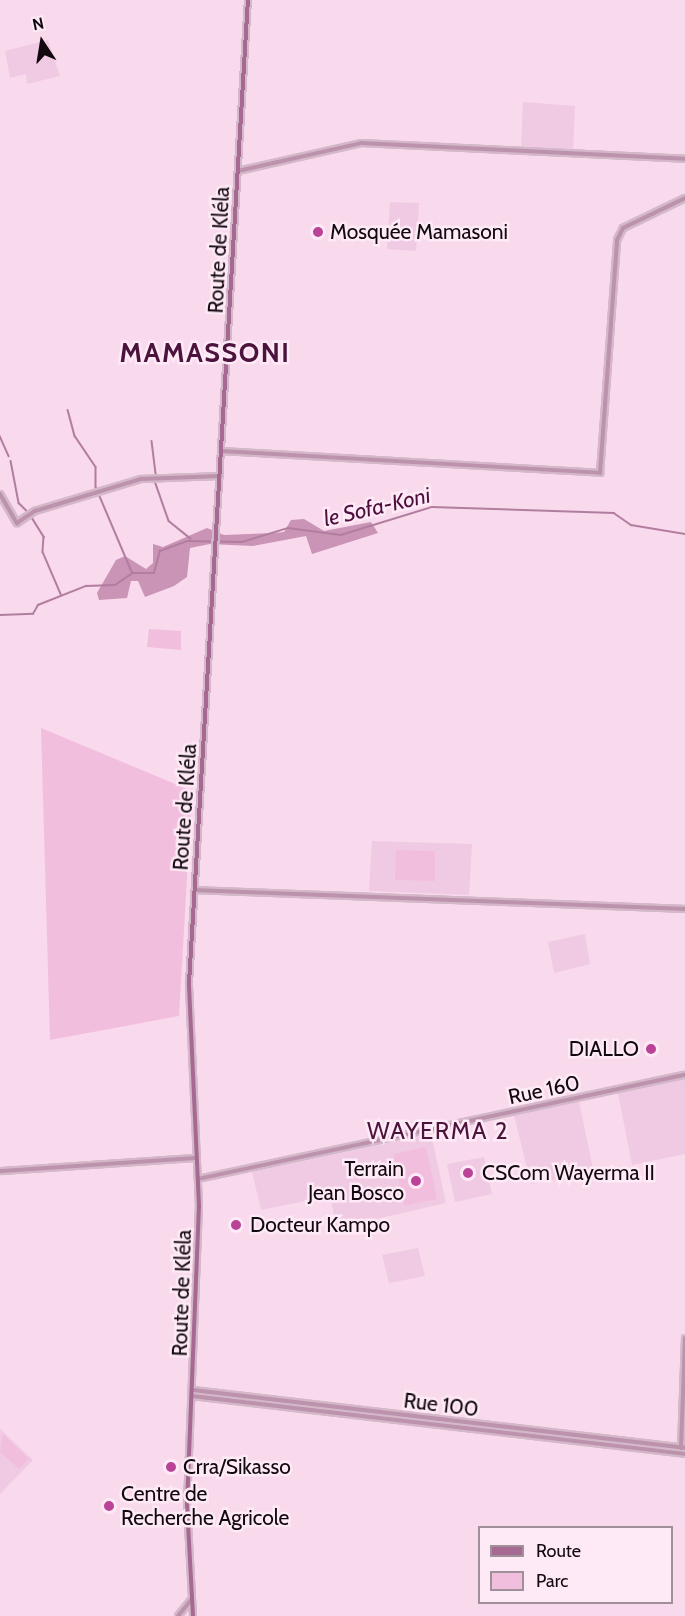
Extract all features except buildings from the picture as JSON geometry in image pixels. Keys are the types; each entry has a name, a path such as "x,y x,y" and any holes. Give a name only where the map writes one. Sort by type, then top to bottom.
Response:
{"main road":[{"name":"Route de Kléla","path":"193,1616 186,1527 193,1393 198,1179 189,994 248,0"}],"street":[{"path":"238,171 361,143 685,159"},
{"path":"223,451 600,473 617,240 623,228 685,198"},
{"path":"0,494 17,523 34,511 141,479 221,477"},
{"path":"195,890 685,909"},
{"name":"Rue 160","path":"198,1179 685,1075"},
{"path":"0,1171 197,1158"},
{"path":"193,1393 683,1451 685,1338"},
{"path":"177,1616 192,1599"}],"shaded area":[{"path":"48,40 60,76 27,84 26,74 10,78 5,51"},
{"path":"523,102 575,106 573,153 521,149"},
{"path":"390,202 419,203 416,251 387,249"},
{"path":"304,519 324,531 371,522 378,533 312,554 306,536 253,546 210,544 190,548 187,577 174,586 145,597 138,581 131,581 127,598 99,600 97,593 116,560 125,556 146,569 153,563 153,544 163,547 207,528 224,535 284,532 291,520"},
{"path":"372,841 472,844 469,895 369,891"},
{"path":"585,934 590,964 554,973 548,942"},
{"path":"685,1078 685,1154 632,1165 618,1093"},
{"path":"579,1102 594,1173 531,1184 514,1115"},
{"path":"431,1134 446,1203 337,1228 330,1196 261,1210 252,1172"},
{"name":"CSCom Wayerma II","path":"484,1157 492,1194 455,1202 447,1164"},
{"path":"418,1248 425,1276 389,1283 382,1255"},
{"path":"0,1429 33,1460 0,1494"}],"green space":[{"path":"149,629 181,631 181,650 147,647"},
{"path":"41,728 192,791 179,1016 50,1040"},
{"path":"396,850 435,851 435,881 395,880"},
{"name":"Terrain Jean Bosco","path":"426,1147 437,1199 404,1206 393,1154"},
{"path":"3,1434 29,1459 19,1469 0,1452"}],"waterway":[{"path":"68,410 75,436 96,467 96,487 132,572"},
{"path":"0,436 9,456"},
{"path":"152,441 156,475"},
{"path":"11,461 19,503 28,512"},
{"path":"155,481 169,521 191,539"},
{"name":"le Sofa-Koni","path":"0,615 33,614 38,605 86,586 115,585 133,573 154,573 160,551 187,541 242,542 288,528 341,535 432,507 614,513 631,525 685,534"},
{"path":"31,516 44,537 43,552 61,594"}],"place":[{"name":"Mosquée Mamasoni","path":"318,232"},
{"name":"DIALLO","path":"651,1049"},
{"name":"CSCom Wayerma II","path":"468,1173"},
{"name":"Terrain Jean Bosco","path":"416,1181"},
{"name":"Docteur Kampo","path":"236,1225"},
{"name":"Crra/Sikasso","path":"171,1467"},
{"name":"Centre de Recherche Agricole","path":"109,1506"}],"district":[{"name":"MAMASSONI","path":"205,353"},
{"name":"WAYERMA 2","path":"438,1131"}]}
